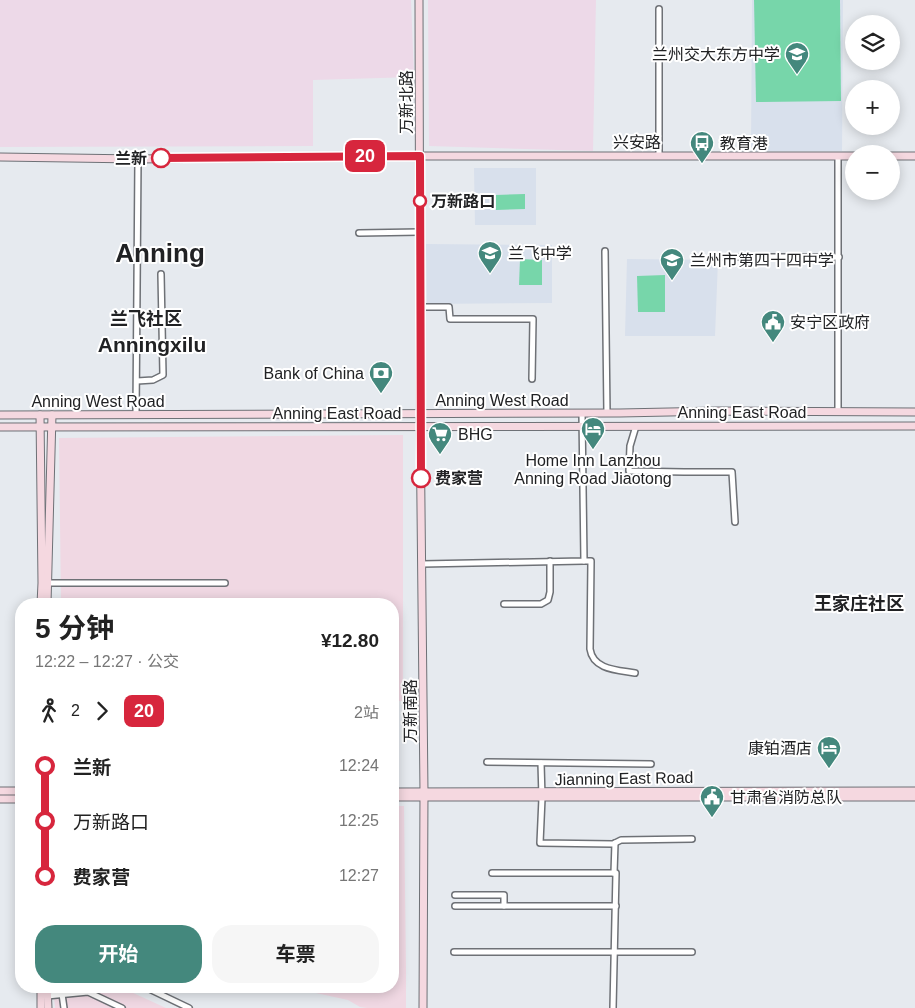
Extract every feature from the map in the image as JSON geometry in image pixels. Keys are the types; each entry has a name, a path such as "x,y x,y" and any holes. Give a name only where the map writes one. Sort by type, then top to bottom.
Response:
{"main road":[{"name":"万新北路","path":"419,0 420,414"},
{"name":"兴安路","path":"0,157 845,156"},
{"path":"900,156 915,156"},
{"name":"Anning West Road","path":"0,415 607,414 718,411 915,412"},
{"path":"40,414 46,598"},
{"name":"万新南路","path":"420,414 424,795 423,1008"},
{"path":"13,415 17,421 13,427"},
{"path":"42,598 45,583 52,415"},
{"path":"74,415 72,418 74,427"},
{"name":"Anning East Road","path":"0,427 915,426"},
{"name":"Jianning East Road","path":"542,795 737,790 915,791"},
{"path":"0,791 15,791"},
{"path":"399,793 424,795"},
{"path":"399,797 424,795"},
{"name":"Jianning East Road","path":"424,795 915,797"},
{"path":"0,799 15,799"},
{"path":"41,993 41,1008"},
{"path":"48,993 48,1008"}],"street":[{"path":"659,9 659,156"},
{"path":"838,156 838,412"},
{"path":"136,415 138,158"},
{"path":"359,233 420,232"},
{"path":"605,251 607,414"},
{"path":"721,257 839,257"},
{"path":"137,381 153,380 163,375 161,274"},
{"path":"420,307 449,307 450,319 533,320 532,379"},
{"path":"582,414 584,561"},
{"path":"636,426 630,446 629,471 732,472 735,522"},
{"path":"504,604 541,604 548,600 550,592 550,561"},
{"path":"422,564 591,561 591,656 605,667 635,673"},
{"path":"45,583 225,583"},
{"path":"487,762 651,764"},
{"path":"541,763 540,843 613,844 621,840 692,840"},
{"path":"613,1008 616,906 615,843"},
{"path":"492,873 614,873"},
{"path":"455,895 504,895 504,906"},
{"path":"455,906 616,906"},
{"path":"454,952 692,952"},
{"path":"48,996 75,993"},
{"path":"90,993 122,1008"},
{"path":"158,993 189,1008"},
{"path":"62,994 64,1008"}],"shaded area":[{"path":"0,0 411,0 414,77 313,80 313,146 0,147"},
{"path":"428,0 596,0 593,151 429,146"},
{"name":"兰州交大东方中学","path":"752,0 843,0 842,151 751,151"},
{"path":"474,168 536,168 536,225 475,225"},
{"name":"兰飞中学","path":"426,244 552,245 552,303 427,304"},
{"name":"兰州市第四十四中学","path":"627,259 718,260 715,336 625,336"},
{"path":"403,435 403,701 399,701 399,598 61,598 59,438"},
{"path":"399,806 404,806 406,1008 367,1008 360,1007 348,1000 316,993 399,993"},
{"path":"54,993 133,993 166,1008 55,1008"}],"green space":[{"name":"兰州交大东方中学","path":"754,0 840,0 841,101 756,102"},
{"path":"525,194 525,209 496,210 496,195"},
{"path":"520,259 542,260 542,285 519,285"},
{"path":"665,275 665,312 638,312 637,276"}],"bus line":[{"name":"20","path":"161,158 420,156 421,478"}],"place":[{"name":"兰州交大东方中学","path":"797,75"},
{"name":"兰新","path":"161,158"},
{"name":"教育港","path":"702,164"},
{"name":"万新路口","path":"420,201"},
{"name":"兰飞中学","path":"490,274"},
{"name":"兰州市第四十四中学","path":"672,281"},
{"name":"安宁区政府","path":"773,343"},
{"name":"Bank of China","path":"381,394"},
{"name":"Home Inn Lanzhou Anning Road Jiaotong","path":"593,450"},
{"name":"BHG","path":"440,455"},
{"name":"费家营","path":"421,478"},
{"name":"康铂酒店","path":"829,769"},
{"name":"甘肃省消防总队","path":"712,818"}],"district":[{"name":"Anning","path":"160,253"},
{"name":"兰飞社区","path":"146,319"},
{"name":"Anningxilu","path":"152,345"},
{"name":"王家庄社区","path":"859,604"}]}
